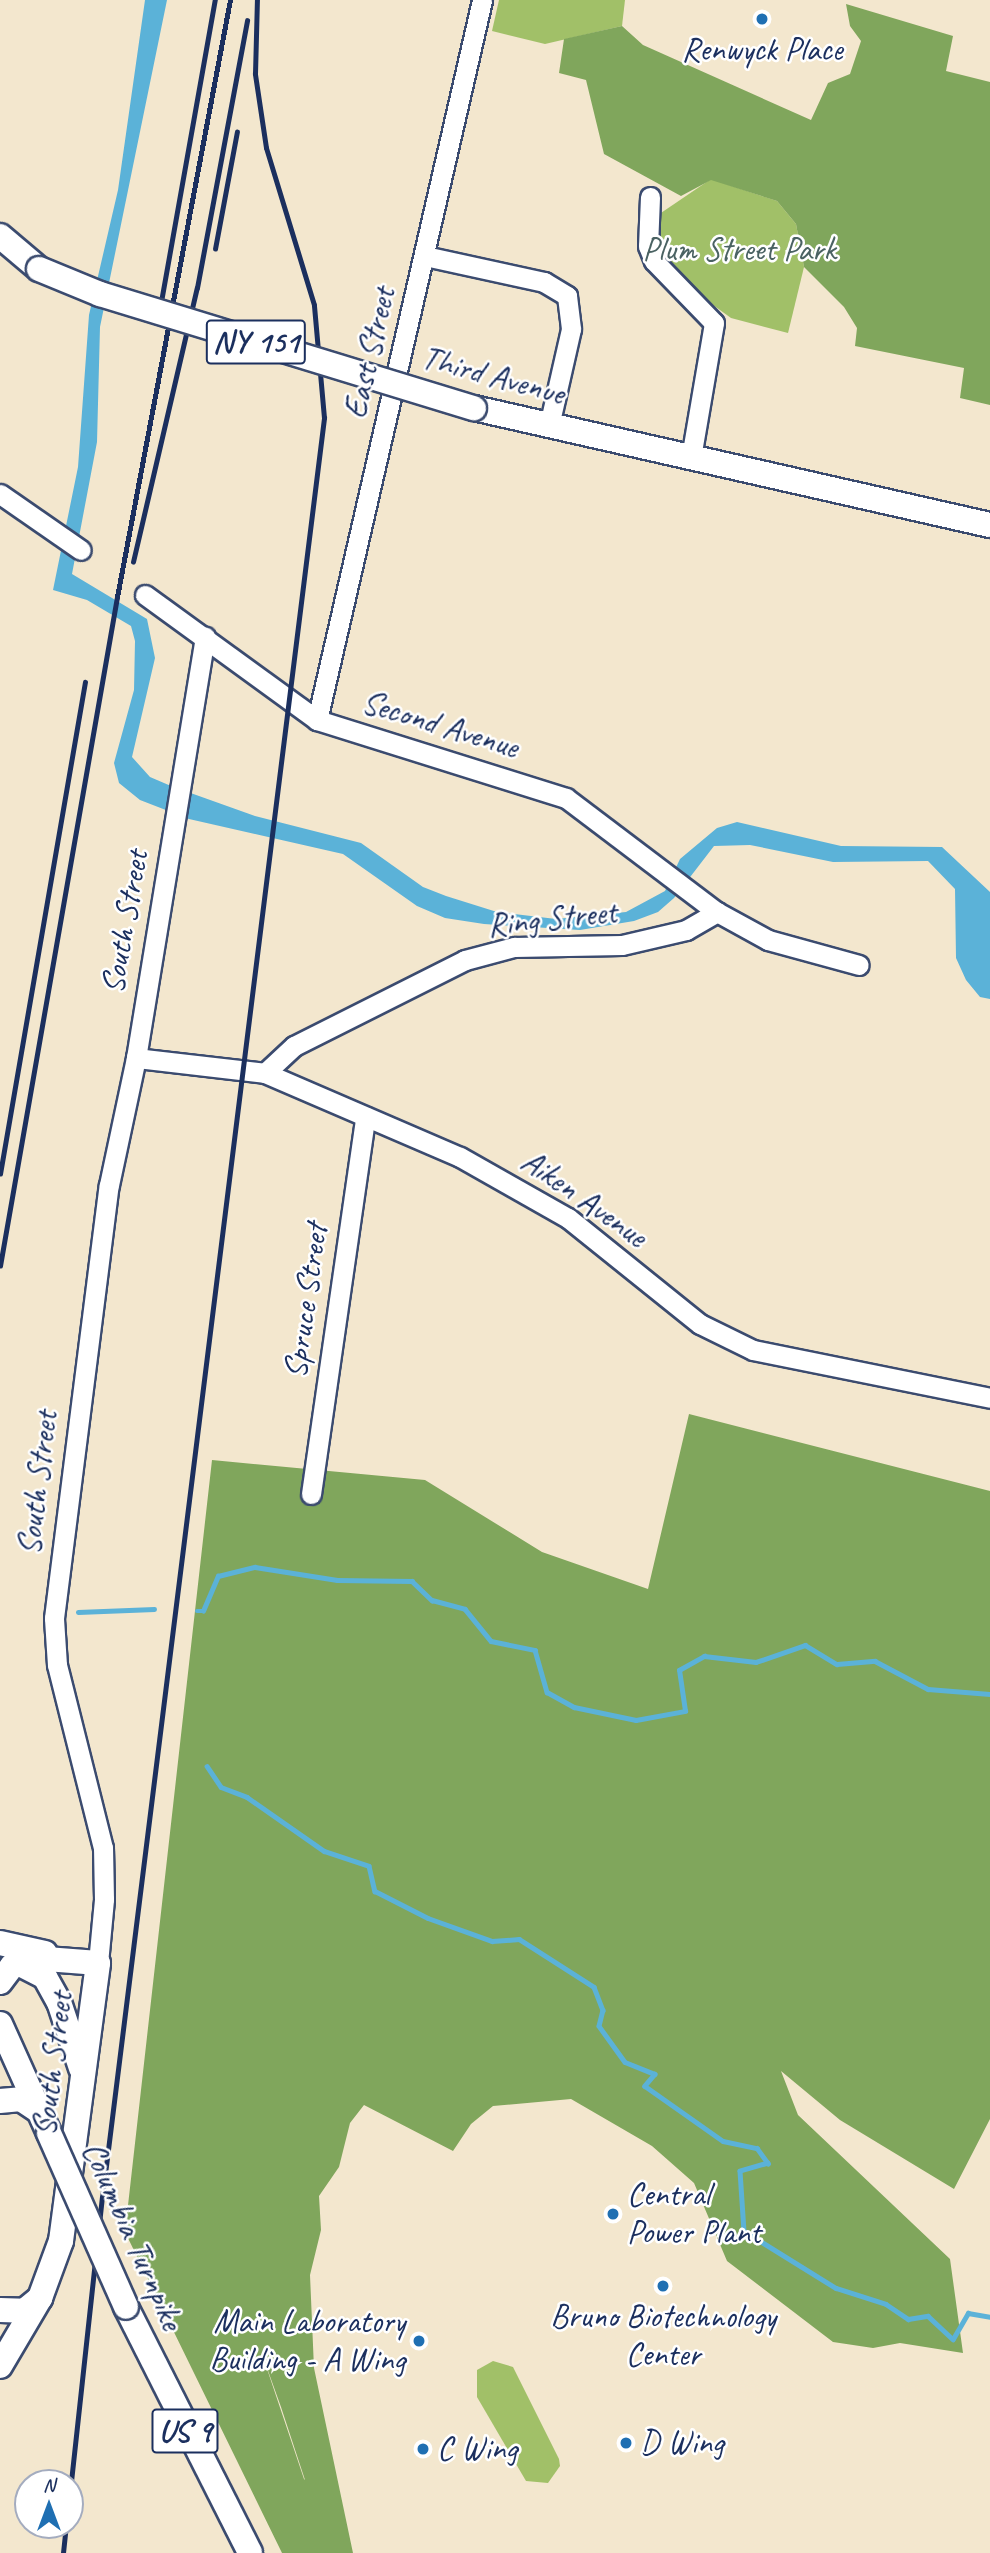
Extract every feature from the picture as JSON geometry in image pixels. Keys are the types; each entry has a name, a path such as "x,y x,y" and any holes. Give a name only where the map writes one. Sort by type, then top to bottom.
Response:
{"main road":[{"name":"Third Avenue","path":"0,236 39,269 100,294 474,408 990,524"},
{"path":"0,1943 55,1957 99,1963"},
{"path":"6,1974 33,1958 55,1957"},
{"name":"South Street","path":"0,2366 40,2298 66,2221 99,1963"},
{"path":"6,1974 37,1970 53,1989 75,2044 84,2086"},
{"name":"Columbia Turnpike","path":"0,2023 126,2306 250,2553"},
{"path":"0,2101 21,2099 44,2123"},
{"path":"0,2310 24,2311 40,2298"}],"street":[{"name":"East Street","path":"317,720 425,256 481,0"},
{"path":"650,197 648,246 654,261 714,324 691,458"},
{"path":"425,256 544,282 567,296 571,329 549,426"},
{"path":"0,494 81,550"},
{"name":"Second Avenue","path":"145,595 317,720 566,797 669,872 718,912"},
{"name":"South Street","path":"99,1963 104,1899 103,1848 57,1665 54,1618 109,1185 136,1058 205,638"},
{"path":"718,912 768,940 859,965"},
{"name":"Ring Street","path":"265,1073 294,1046 465,960 514,947 622,945 686,930 718,912"},
{"name":"Aiken Avenue","path":"136,1058 265,1073 460,1157 531,1194 725,1338 753,1350 990,1398"},
{"name":"Spruce Street","path":"311,1494 365,1117"}],"green space":[{"path":"499,0 625,0 622,26 545,44 492,31"},
{"path":"846,4 953,36 946,71 990,82 990,405 960,398 964,368 855,346 857,328 844,307 804,267 796,224 777,201 711,180 681,196 604,154 586,80 559,73 564,39 622,26 643,45 811,120 828,83 850,74 861,41 850,26"},
{"name":"Plum Street Park","path":"711,179 777,201 796,224 804,267 788,333 731,318 677,279 653,243 655,217"},
{"path":"689,1414 990,1491 990,2119 954,2189 840,2120 781,2071 798,2115 950,2259 963,2353 900,2343 873,2348 833,2342 727,2261 694,2183 652,2146 571,2099 493,2106 471,2124 453,2151 364,2105 350,2123 339,2167 319,2196 321,2230 310,2275 314,2368 353,2553 282,2553 125,2232 212,1460 425,1480 542,1552 648,1589","holes":["262,2354 281,2407 305,2480"]},
{"path":"493,2361 513,2367 559,2459 560,2466 548,2483 526,2481 477,2397 477,2370"}],"water":[{"path":"145,0 167,0 100,327 97,442 72,574 147,619 155,658 132,757 150,777 171,786 255,816 361,843 423,887 446,896 497,912 556,919 626,912 665,891 680,859 717,828 737,822 841,846 942,847 990,892 990,999 980,997 966,980 956,958 955,889 928,861 833,862 750,845 714,846 674,898 658,912 634,921 580,930 484,924 445,918 417,906 343,854 189,819 140,800 119,783 114,763 134,690 135,641 131,626 87,600 53,590 78,467 89,315 118,190"}],"waterway":[{"path":"197,1611 203,1611 218,1576 255,1567 337,1580 412,1581 432,1600 465,1609 491,1641 535,1650 547,1692 574,1707 636,1720 685,1711 679,1670 704,1656 756,1662 805,1645 837,1664 875,1661 928,1689 990,1694"},
{"path":"78,1612 154,1609"},
{"path":"207,1766 221,1787 247,1797 324,1851 369,1866 375,1891 428,1918 492,1941 519,1939 594,1987 603,2010 599,2026 625,2062 655,2074 645,2086 723,2141 757,2148 768,2163 740,2171 744,2231 836,2288 886,2304 908,2319 928,2316 953,2339 968,2313 990,2317"}],"railway":[{"path":"159,313 215,0"},
{"path":"0,1266 117,597 230,0"},
{"path":"72,2469 102,2198 324,418 314,305 266,148 255,74 257,0"},
{"path":"133,562 197,288 247,21"},
{"path":"215,249 237,132"},
{"path":"0,1174 85,682"},
{"path":"63,2553 64,2539"}],"place":[{"name":"Renwyck Place","path":"762,19"},
{"name":"Central Power Plant","path":"613,2214"},
{"name":"Bruno Biotechnology Center","path":"663,2286"},
{"name":"Main Laboratory Building - A Wing","path":"419,2341"},
{"name":"D Wing","path":"626,2443"},
{"name":"C Wing","path":"423,2449"}]}
